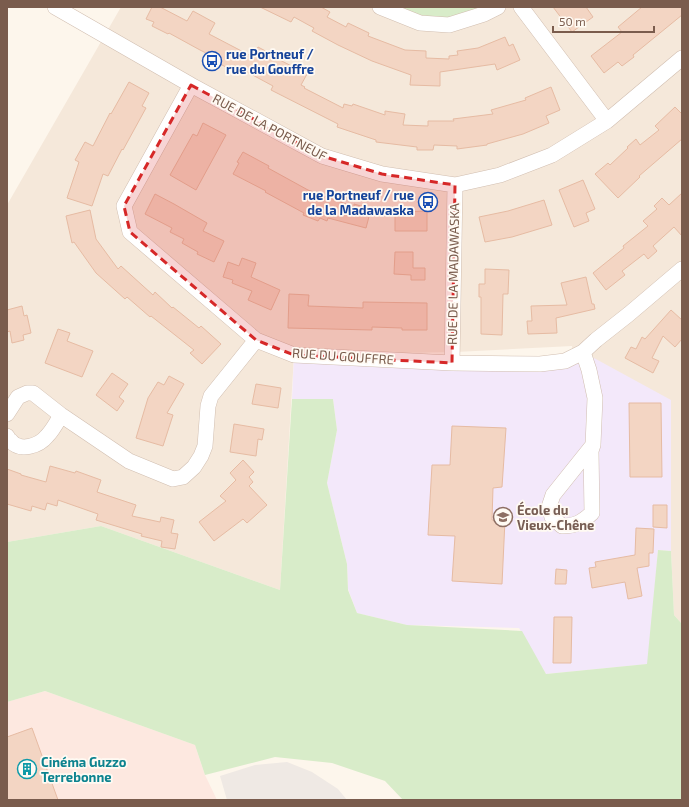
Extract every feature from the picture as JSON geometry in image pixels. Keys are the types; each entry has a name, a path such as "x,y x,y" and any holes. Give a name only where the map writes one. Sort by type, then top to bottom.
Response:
{"street":[{"name":"RUE DE LA PORTNEUF","path":"55,7 191,85 322,156 382,174 455,185 500,175 552,155 607,121 682,58"},
{"path":"380,7 420,23 449,25 484,14 498,7"},
{"path":"521,7 607,121"},
{"name":"RUE DU GOUFFRE","path":"191,85 124,206 130,232 256,340 294,355 452,362 540,364 565,361 582,352 682,269"},
{"name":"RUE DE LA MADAWASKA","path":"452,362 455,185"},
{"path":"7,414 18,396 26,393 33,393 61,415 128,461 173,479 183,477 201,456 204,446 208,406 211,396 256,340"},
{"path":"582,352 589,370 595,398 593,445 591,451 592,513 582,522 571,526 562,526 552,517 550,507 553,495 593,445"},
{"path":"7,436 11,443 21,447 31,446 40,442 47,436 61,415"}],"highlighted area":[{"path":"191,85 322,156 382,174 455,185 452,363 294,355 256,340 130,232 124,206"}],"shaded area":[{"path":"121,7 682,7 682,624 674,615 671,551 582,497 572,346 456,352 294,355 280,590 101,526 7,542 7,205"},
{"name":"École du Vieux-Chêne","path":"583,352 671,400 671,551 658,550 648,664 546,674 519,628 407,625 357,613 348,589 347,564 327,483 337,430 333,399 292,399 294,355 540,364"},
{"path":"45,691 195,745 205,775 217,800 7,800 7,702"},
{"path":"287,762 312,772 338,789 347,800 227,800 220,776 255,765"}],"green space":[{"path":"380,7 498,7 449,25"},
{"path":"292,399 333,399 337,430 327,483 347,564 348,590 357,613 407,625 522,631 546,674 647,664 658,550 671,551 674,615 682,624 682,800 403,800 385,781 332,763 275,757 205,775 195,745 45,691 7,702 7,542 101,526 280,590"}],"building":[{"path":"152,7 160,7 187,21 193,11 215,23 209,34 253,57 258,47 307,74 301,85 305,87 304,88 343,108 344,104 352,106 353,104 385,115 385,111 405,114 403,125 428,126 428,121 454,121 453,119 493,114 491,110 526,100 525,98 551,87 560,110 546,116 549,123 523,134 487,145 457,149 457,146 434,145 433,150 417,150 417,147 376,142 376,140 337,127 338,124 271,90 273,86 234,65 232,70 216,62 218,59 169,33 168,34 152,26 154,22 146,19"},
{"path":"260,7 321,7 330,12 327,17 346,27 348,23 369,33 368,36 405,50 426,51 426,58 449,59 449,56 458,55 457,51 478,48 505,37 509,46 513,44 520,60 497,70 495,64 440,72 440,86 410,85 411,75 372,61 338,45 312,31 314,28 294,17 291,22"},
{"path":"553,7 586,7 593,17 572,32"},
{"path":"642,7 682,7 682,15 633,55 634,57 622,66 618,62 604,73 591,56 622,32 618,27"},
{"path":"129,82 149,93 142,106 146,108 108,176 103,174 92,206 67,198 79,162 75,160 85,142 93,146 110,113 111,114"},
{"path":"675,107 682,114 682,139 639,176 640,177 618,198 595,174 608,163 610,165 636,139 640,145 659,130 655,126"},
{"path":"203,123 226,135 196,190 170,175 193,134 197,136"},
{"path":"243,152 308,190 354,207 354,204 371,209 366,228 328,218 327,221 320,218 318,221 303,215 304,213 233,174 239,163 237,162"},
{"path":"583,180 595,209 586,213 589,221 574,227 559,190"},
{"path":"682,193 682,236 674,227 653,246 657,251 648,259 644,254 622,271 625,275 606,290 593,273 648,226 643,221 657,209 654,206 662,198 669,205"},
{"path":"155,194 207,223 203,231 224,241 214,262 197,254 198,252 182,243 184,239 170,232 172,228 145,214"},
{"path":"544,200 552,225 512,237 485,242 479,217 508,211"},
{"path":"90,210 96,239 118,269 121,266 153,295 155,292 172,308 173,307 199,328 201,326 221,344 202,364 190,353 194,350 151,316 150,317 127,297 125,299 96,273 74,242 72,243 66,216"},
{"path":"427,211 427,231 395,231 395,212"},
{"path":"395,252 413,252 413,268 425,268 425,280 411,280 411,275 394,274"},
{"path":"242,258 256,263 251,277 280,290 271,310 248,300 252,291 232,283 233,280 223,277 228,262 239,266"},
{"path":"485,269 509,270 508,294 503,294 502,335 481,334 481,297 479,297 479,284 485,284"},
{"path":"586,277 592,304 594,304 595,309 556,318 557,333 528,334 527,321 532,321 531,306 567,305 561,283"},
{"path":"289,294 309,295 308,306 363,308 363,302 427,303 427,330 402,330 402,328 372,327 372,330 288,328"},
{"path":"22,306 24,316 27,315 31,333 23,335 24,340 12,343 10,331 7,332 7,310"},
{"path":"671,310 682,320 682,339 675,347 663,336 652,358 659,361 653,373 625,358 631,347 636,349 642,337 645,339"},
{"path":"58,329 70,333 67,341 93,351 82,377 45,363"},
{"path":"112,373 128,384 119,397 124,401 117,411 96,395"},
{"path":"169,376 184,384 167,413 173,415 163,446 136,438 148,398 158,382 164,385"},
{"path":"256,384 281,388 278,408 252,404"},
{"path":"629,403 661,403 662,477 630,477"},
{"path":"234,424 264,429 262,440 258,439 256,456 230,452"},
{"path":"452,426 506,428 502,487 493,488 492,520 505,520 502,584 452,581 455,536 428,535 432,465 450,465"},
{"path":"243,460 254,472 249,477 253,482 249,486 267,505 247,523 243,519 214,541 199,522 226,501 220,496 236,480 230,473"},
{"path":"50,466 75,473 76,471 101,480 97,492 136,505 132,516 160,522 161,517 174,520 171,533 178,534 175,549 161,547 162,541 141,536 142,534 96,520 98,514 58,500 57,506 47,503 45,510 32,506 31,511 7,504 7,469 21,475 46,482"},
{"path":"653,505 667,505 667,528 653,527"},
{"path":"636,528 654,529 653,553 649,553 649,566 637,568 642,596 628,599 625,582 592,588 589,568 596,567 595,562 635,555"},
{"path":"556,569 567,570 566,584 555,584"},
{"path":"554,617 572,617 571,663 553,663"},
{"name":"Cinéma Guzzo Terrebonne","path":"32,728 58,800 7,800 7,737"}],"place":[{"name":"rue Portneuf / rue du Gouffre","path":"212,61"},
{"name":"rue Portneuf / rue de la Madawaska","path":"428,202"},
{"name":"École du Vieux-Chêne","path":"503,517"},
{"name":"Cinéma Guzzo Terrebonne","path":"27,769"}]}
